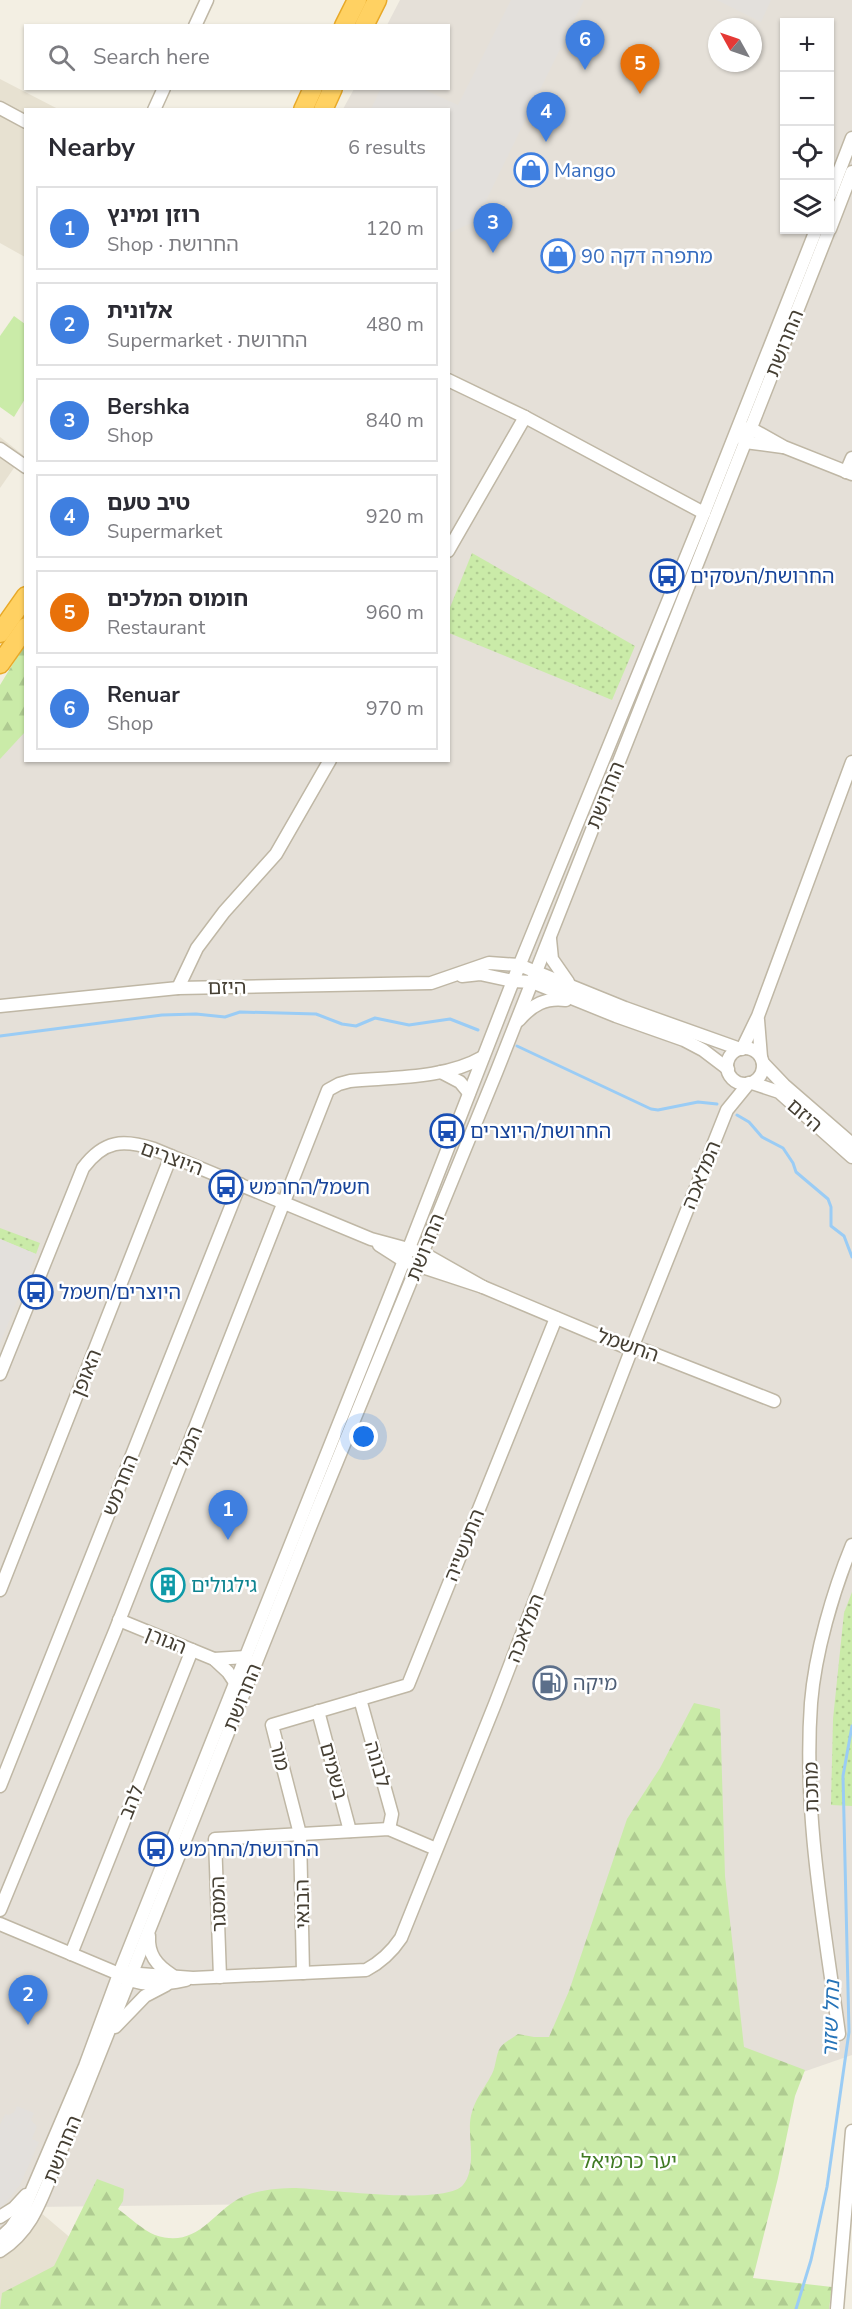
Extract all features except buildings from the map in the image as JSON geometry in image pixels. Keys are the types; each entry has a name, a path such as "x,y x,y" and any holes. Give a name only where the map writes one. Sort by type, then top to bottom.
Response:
{"highway":[{"path":"346,24 357,0"},
{"path":"365,24 377,0"},
{"path":"304,108 312,90"},
{"path":"324,108 332,90"},
{"path":"0,633 24,599"},
{"path":"0,664 24,630"}],"street":[{"path":"196,24 207,0"},
{"path":"155,108 163,90"},
{"path":"0,108 24,121"},
{"path":"834,185 852,138"},
{"name":"החרושת","path":"834,217 852,172"},
{"name":"החרושת","path":"0,2238 16,2222 85,2066 119,1974 404,1261 519,965 704,513 814,234"},
{"name":"החרושת","path":"0,2251 16,2240 32,2219 108,2035 550,937 827,234"},
{"path":"450,381 525,417 704,513"},
{"path":"450,548 525,417"},
{"path":"784,447 745,442 737,429 750,428 784,447 849,473 852,458"},
{"path":"0,449 24,466"},
{"path":"178,988 197,948 224,912 276,854 329,762"},
{"name":"המלאכה","path":"728,1110 731,1056 741,1049 758,1016 852,762"},
{"path":"550,937 552,959 571,986"},
{"name":"היזם","path":"0,1006 178,988 431,983 455,976 477,965 489,963 519,965 579,1002 620,1012 741,1049"},
{"name":"היזם","path":"455,976 480,974 513,981 534,976 571,986 620,1012 703,1050 729,1072"},
{"path":"514,1025 527,1010 539,1003 560,999 579,1002"},
{"name":"המלאכה","path":"119,1974 131,1977 143,1984 171,1979 366,1970 386,1958 401,1938 499,1694 632,1348 728,1110 761,1075 758,1016"},
{"path":"741,1049 752,1050 762,1060"},
{"name":"המגל","path":"0,1910 119,1620 328,1090 350,1081 441,1072 469,1066 483,1058"},
{"name":"היזם","path":"762,1060 784,1085 852,1144"},
{"path":"441,1072 460,1083 469,1093"},
{"path":"729,1072 736,1082 751,1083"},
{"name":"היזם","path":"751,1083 779,1092 852,1156"},
{"name":"היוצרים","path":"0,1374 83,1168 102,1150 124,1142 145,1146 171,1156 371,1239 423,1253"},
{"name":"האופן","path":"0,1590 171,1156"},
{"name":"החרמש","path":"0,1786 240,1184"},
{"name":"היוצרים","path":"371,1239 404,1261 417,1266"},
{"name":"החשמל","path":"423,1253 483,1287"},
{"name":"החשמל","path":"417,1266 483,1287 623,1346 644,1350 774,1401"},
{"name":"התעשייה","path":"318,1711 408,1685 556,1318"},
{"name":"מתכת","path":"839,2034 811,1814 812,1703 835,1586 852,1545"},
{"name":"הגורן","path":"119,1620 214,1659 228,1672 236,1684"},
{"name":"להב","path":"70,1954 192,1650"},
{"name":"הגורן","path":"214,1659 246,1657"},
{"name":"לבונה","path":"360,1699 392,1814 389,1829"},
{"name":"בשמים","path":"318,1711 350,1831"},
{"name":"מור","path":"300,1834 272,1725 318,1711"},
{"name":"המסגר","path":"220,1977 215,1839 389,1829 436,1849"},
{"name":"הבנאי","path":"300,1834 303,1973"},
{"path":"0,1924 119,1974"},
{"path":"108,2035 145,1996 171,1979 151,1956 150,1930"},
{"path":"837,2309 852,2131"},
{"path":"0,2217 14,2208 33,2187"}],"shaded area":[{"path":"400,0 852,0 852,2055 428,2202 34,2207 0,2249 0,726 24,687 24,762 450,762 450,108 344,108 353,90 450,90 450,24 388,24"},
{"path":"511,0 584,0 476,221 450,233 450,108 371,108 380,90 425,90 458,105"},
{"path":"717,0 771,0 762,20 753,18"},
{"path":"0,79 56,108 24,108 24,256 0,243"},
{"path":"0,437 23,455 0,488"},
{"path":"0,1239 36,1254 0,1344"},
{"path":"17,2106 34,2113 31,2120 37,2126 32,2139 39,2142 20,2185 0,2210 0,2125 5,2114 9,2115 14,2112"},
{"path":"34,2207 73,2240 63,2309 0,2309 0,2249"}],"green space":[{"path":"14,316 24,323 24,401 14,417 0,407 0,336"},
{"path":"472,553 635,646 612,700 450,633 450,608"},
{"path":"24,646 24,733 0,759 0,685"},
{"path":"0,1228 40,1243 36,1254 0,1239"},
{"path":"852,1592 852,1806 831,1805 833,1719 844,1613"},
{"name":"יער כרמיאל","path":"694,1703 720,1709 725,1876 744,2047 805,2070 795,2096 778,2178 753,2278 832,2287 829,2309 0,2309 2,2293 54,2266 97,2179 124,2189 123,2201 118,2209 151,2233 169,2238 181,2238 192,2234 238,2199 251,2193 267,2190 296,2188 410,2195 452,2191 463,2185 471,2163 471,2116 475,2103 492,2074 500,2048 518,2034 549,2037 569,1991 627,1819 660,1768"}],"waterway":[{"path":"0,1036 162,1015 196,1014 225,1017 240,1012 316,1014 342,1024 356,1026 375,1018 409,1025 450,1019 478,1030"},
{"path":"517,1046 651,1109 658,1110 698,1102 717,1104"},
{"path":"737,1115 749,1122 762,1137 783,1148 796,1172 828,1199 831,1207 831,1226 844,1236 852,1257"},
{"name":"נחל שזור","path":"796,2309 811,2260 827,2187 849,2032 843,1776 852,1726"}],"place":[{"name":"Renuar","path":"585,70"},
{"name":"חומוס המלכים","path":"640,94"},
{"name":"טיב טעם","path":"546,142"},
{"name":"Mango","path":"531,170"},
{"name":"Bershka","path":"493,253"},
{"name":"מתפרה דקה 90","path":"558,256"},
{"name":"החרושת/העסקים","path":"667,576"},
{"name":"החרושת/היוצרים","path":"447,1131"},
{"name":"חשמל/החרמש","path":"226,1187"},
{"name":"היוצרים/חשמל","path":"36,1292"},
{"name":"רוזן ומינץ","path":"228,1540"},
{"name":"גילגולים","path":"168,1585"},
{"name":"מיקה","path":"550,1683"},
{"name":"החרושת/החרמש","path":"156,1849"},
{"name":"אלונית","path":"28,2025"}]}
